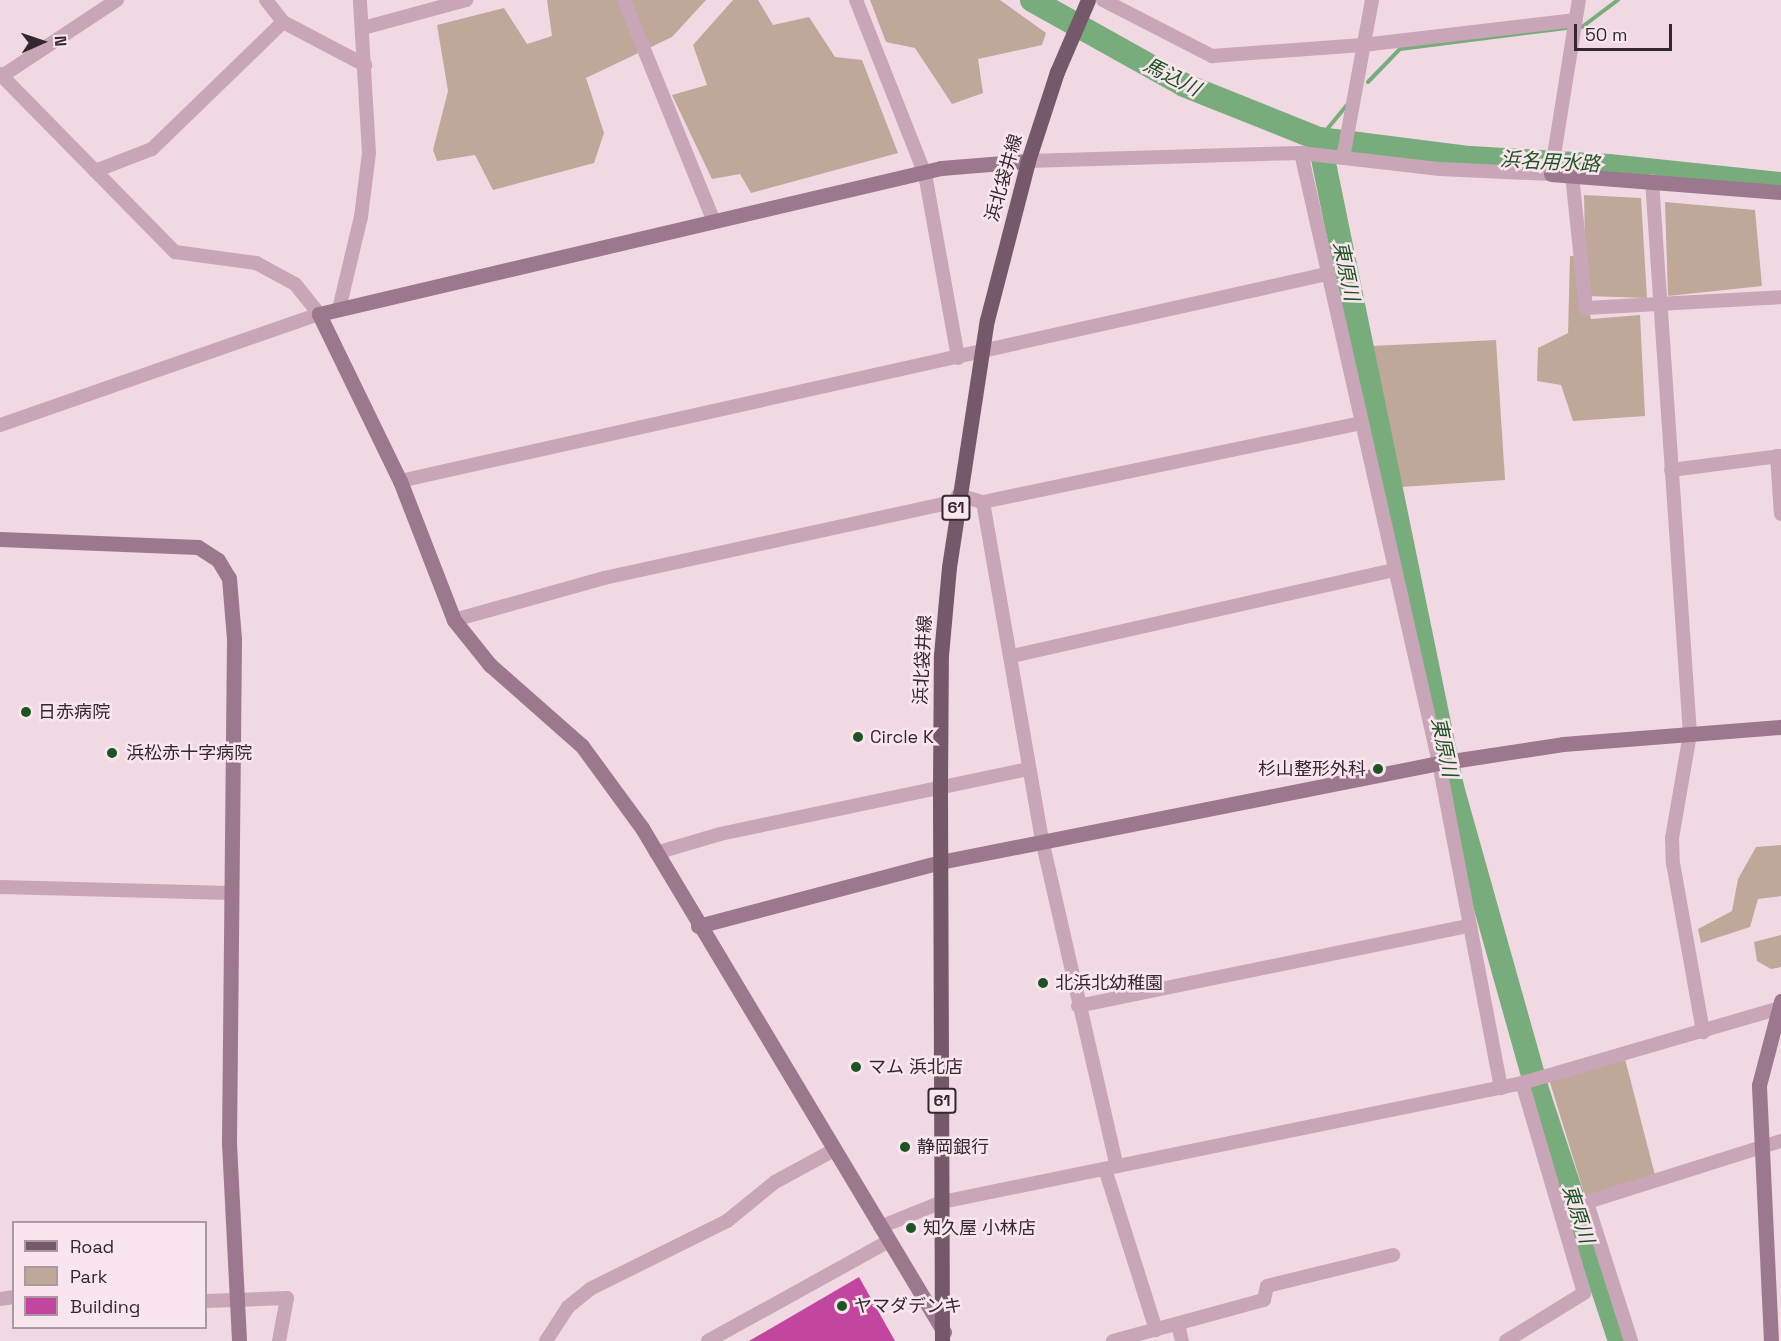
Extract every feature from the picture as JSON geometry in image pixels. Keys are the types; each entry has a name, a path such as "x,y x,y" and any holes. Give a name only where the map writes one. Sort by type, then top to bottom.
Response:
{"main road":[{"name":"浜北袋井線","path":"944,1337 940,862 941,656 957,498 979,354 1028,161 1073,34 1088,0"}],"street":[{"path":"117,0 1,75 175,252 256,263 295,284 319,314 400,481 454,620 490,665 582,746 656,853 832,1151 889,1241 944,1337"},
{"path":"266,0 283,22 365,65"},
{"path":"339,309 366,186 365,65 360,0"},
{"path":"363,28 466,0"},
{"path":"624,0 713,219"},
{"path":"856,0 925,174 958,358"},
{"path":"1103,0 1212,56 1363,45 1576,20"},
{"path":"1344,153 1346,130 1372,0"},
{"path":"1551,169 1552,149 1579,0"},
{"path":"95,171 152,149 283,22"},
{"path":"1301,153 1439,763 1467,926 1501,1088"},
{"path":"0,425 319,314 713,219 925,174 941,168 1028,161 1344,153 1440,169 1551,169 1572,175 1781,192"},
{"path":"1572,175 1586,308 1781,297"},
{"path":"1652,181 1690,734 1672,838 1672,863 1703,1032"},
{"path":"400,481 979,354 1327,274"},
{"path":"454,620 604,578 957,498 982,502 1361,423"},
{"path":"1671,470 1779,456 1781,514"},
{"path":"982,502 1012,656 1042,840 1111,1168 1156,1330"},
{"path":"0,539 198,547 225,568 234,596 229,1143 239,1341"},
{"path":"1012,656 1394,570"},
{"path":"698,926 940,862 1439,763 1563,744 1781,727"},
{"path":"656,853 940,787 1029,770"},
{"path":"0,887 230,893"},
{"path":"1078,1006 1467,926"},
{"path":"880,1227 942,1202 1522,1083 1703,1032 1779,1005"},
{"path":"1772,1341 1760,1150 1759,1085 1779,1005"},
{"path":"1506,1341 1584,1293 1562,1210 1522,1083"},
{"path":"1562,1210 1760,1150 1781,1141"},
{"path":"546,1341 568,1307 590,1289 727,1221 775,1182 832,1151"},
{"path":"1587,1203 1631,1341"},
{"path":"708,1341 889,1241"},
{"path":"1113,1341 1264,1300 1268,1286 1393,1255"},
{"path":"207,1301 236,1302 288,1298 279,1341"},
{"path":"1179,1324 1182,1341"}],"green space":[{"path":"547,0 706,0 672,37 586,78 604,133 594,163 493,190 475,155 437,161 433,150 448,91 437,25 504,8 527,44 552,36"},
{"path":"733,0 758,0 773,25 809,17 835,57 862,60 898,153 751,193 740,174 712,179 672,95 707,85 693,45"},
{"path":"870,0 1000,0 1046,33 1042,45 978,59 983,93 952,104 915,48 886,42"},
{"path":"1584,195 1641,198 1647,298 1586,296 1591,319 1640,315 1645,416 1573,421 1561,385 1537,381 1538,348 1568,333 1570,256 1577,256 1586,290"},
{"path":"1665,202 1755,210 1762,286 1668,296"},
{"path":"1496,340 1505,480 1401,487 1372,346"},
{"path":"1781,845 1781,896 1758,899 1750,927 1701,943 1698,929 1732,911 1738,879 1756,847"},
{"path":"1781,935 1781,967 1771,969 1757,961 1754,942"},
{"path":"1625,1059 1656,1179 1587,1203 1548,1076"}],"building":[{"name":"ヤマダデンキ","path":"859,1277 895,1341 749,1341"}],"waterway":[{"name":"浜名用水路","path":"1032,0 1184,85 1319,139 1470,158 1609,166 1781,184"},
{"path":"1582,27 1618,0"},
{"path":"1368,82 1400,49 1567,28"},
{"path":"1319,139 1347,105"},
{"name":"東原川","path":"1319,139 1452,787 1539,1096 1620,1341"}],"place":[{"name":"日赤病院","path":"26,712"},
{"name":"Circle K","path":"858,737"},
{"name":"浜松赤十字病院","path":"112,753"},
{"name":"杉山整形外科","path":"1378,769"},
{"name":"北浜北幼稚園","path":"1043,983"},
{"name":"マム 浜北店","path":"856,1067"},
{"name":"静岡銀行","path":"905,1147"},
{"name":"知久屋 小林店","path":"911,1228"},
{"name":"ヤマダデンキ","path":"842,1306"}],"water label":[{"name":"馬込川","path":"1172,77"}]}
